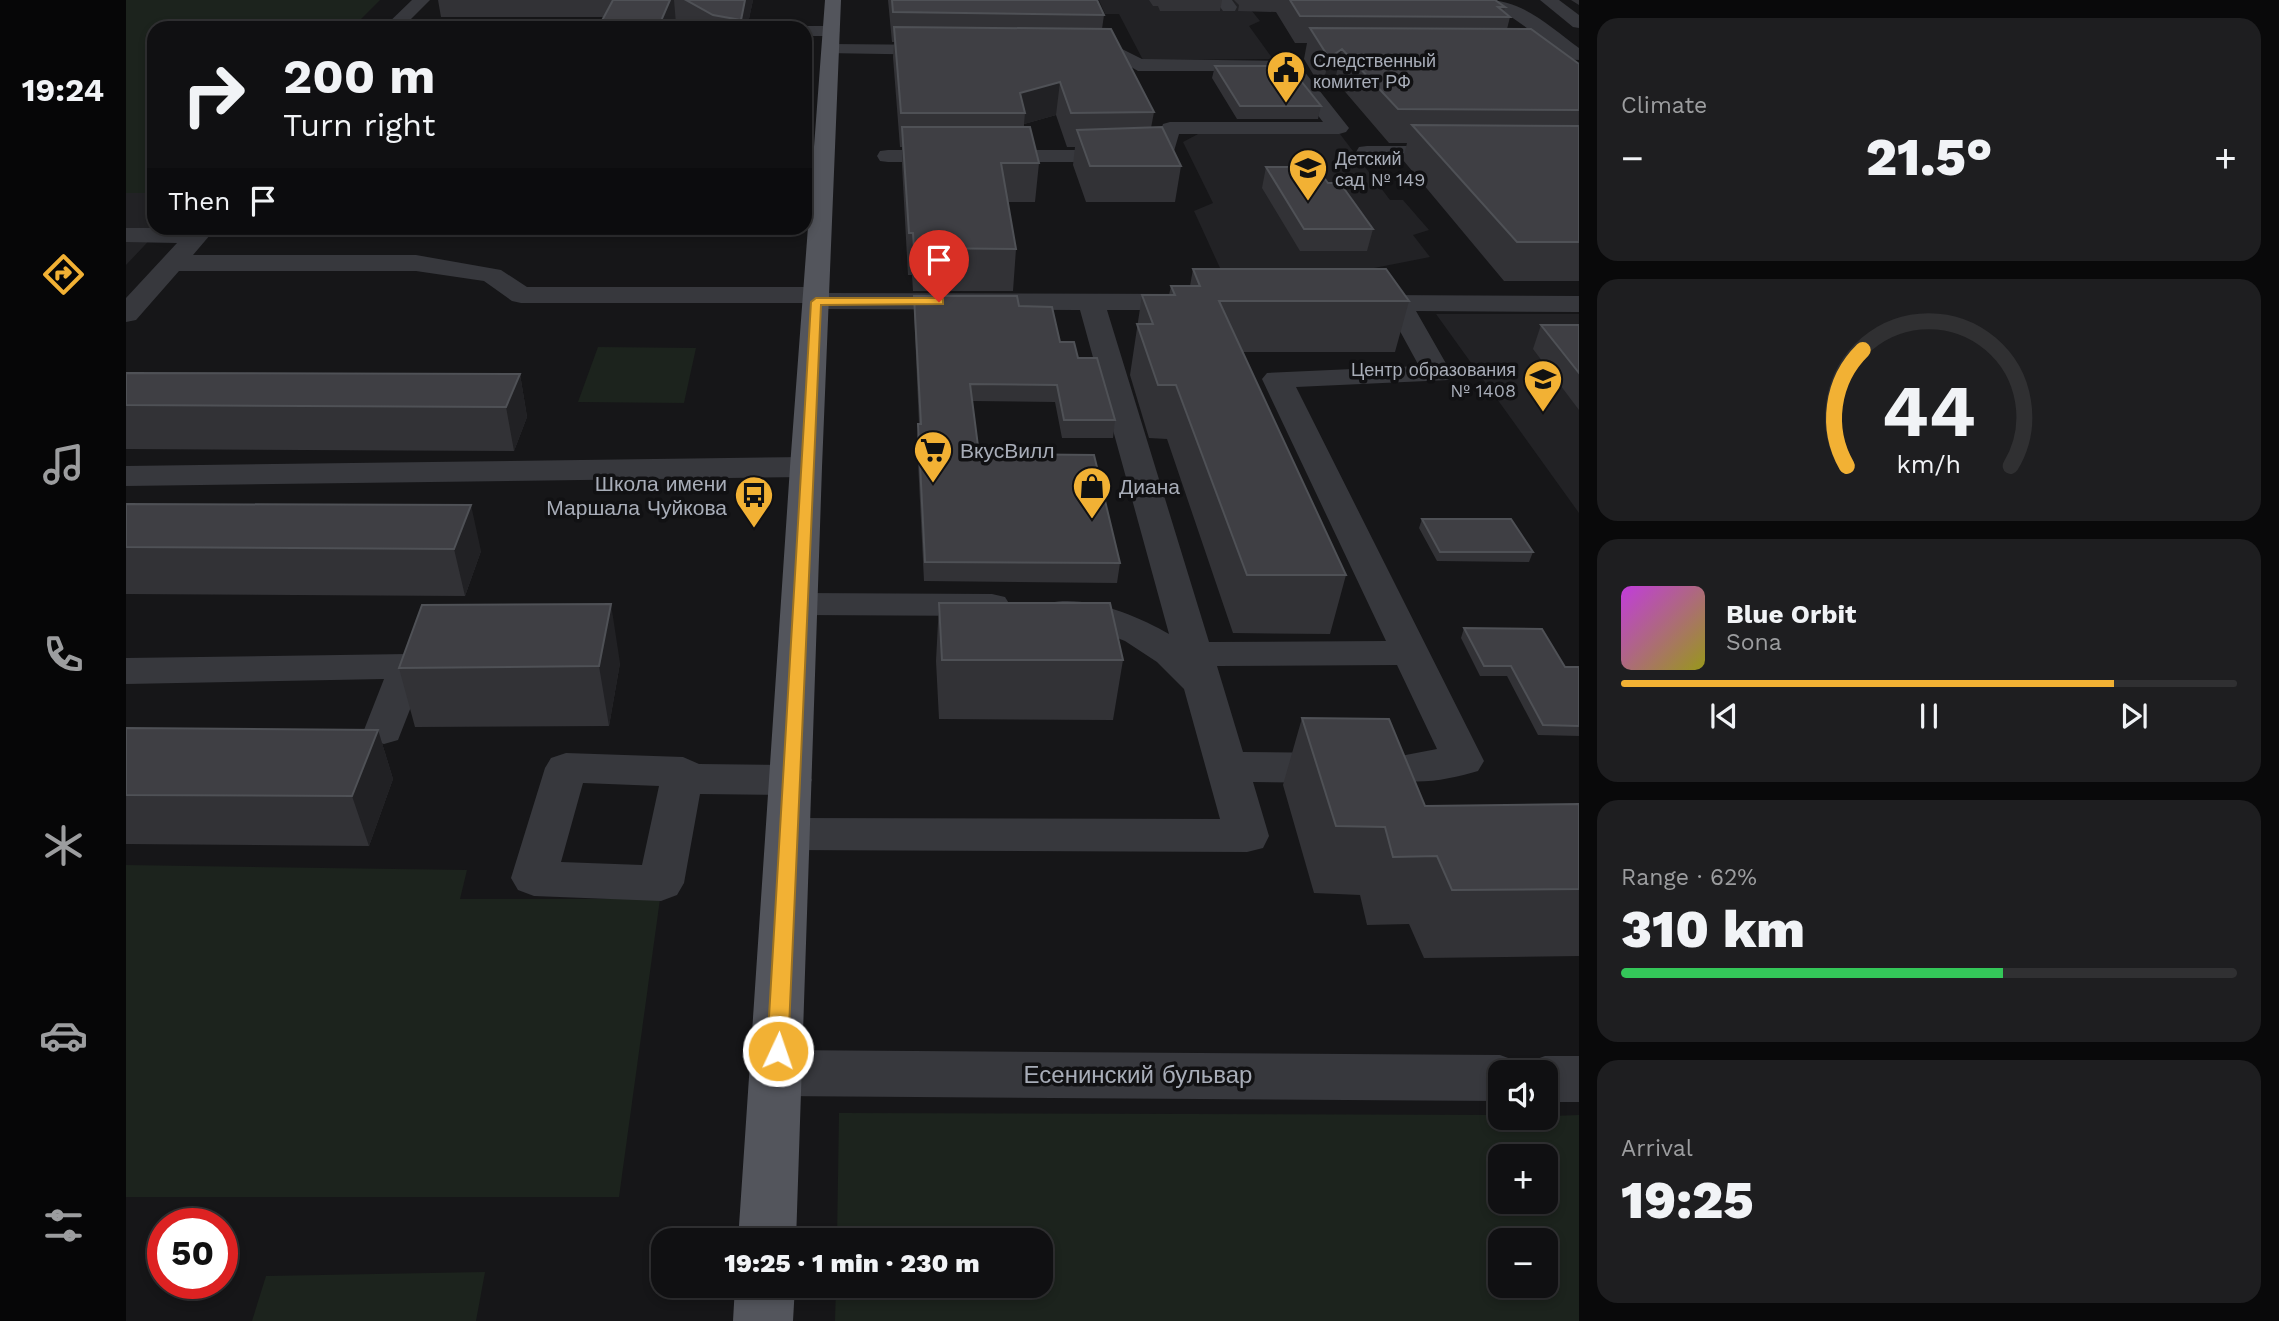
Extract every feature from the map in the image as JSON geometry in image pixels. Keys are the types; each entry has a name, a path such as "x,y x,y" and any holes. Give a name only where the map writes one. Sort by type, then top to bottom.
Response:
{"main road":[{"path":"768,1228 816,298 814,181 822,37 833,0"},
{"path":"763,1321 764,1298"}],"street":[{"path":"400,21 422,0"},
{"path":"1494,0 1530,20 1574,50"},
{"path":"1548,0 1579,23"},
{"path":"822,37 966,50"},
{"path":"1489,52 1574,50"},
{"path":"1057,51 1118,52 1138,65 1289,65"},
{"path":"888,156 1138,156 1164,153 1170,128 1339,128 1281,51 1307,51"},
{"path":"1367,152 1481,152"},
{"path":"126,235 147,234"},
{"path":"126,314 197,235"},
{"path":"172,264 416,263 492,275 521,295 1225,302"},
{"path":"788,834 1247,836 1091,302"},
{"path":"1358,303 1579,304"},
{"path":"1226,767 1412,784 1463,761 1277,379 1438,374 1398,303"},
{"path":"126,476 806,467"},
{"path":"801,604 1014,605 1094,615 1148,635 1182,662 1198,670 1410,653"},
{"path":"126,671 408,666 384,730"},
{"path":"682,779 791,780"},
{"name":"Есенинский бульвар","path":"776,1073 1488,1078"},
{"path":"1558,1079 1579,1079"}],"shaded area":[{"path":"126,0 380,0 359,21 147,21 147,193 126,193"},
{"path":"1099,0 1243,0 1260,21 1249,26 1273,59 1143,60 1119,14 1105,14"},
{"name":"Детский сад № 149","path":"1200,133 1340,134 1390,200 1403,200 1429,230 1413,235 1430,257 1364,270 1220,268 1194,211 1213,203 1183,142"},
{"path":"126,193 147,193 147,235 154,235 126,265"},
{"name":"Центр образования № 1408","path":"1436,314 1579,314 1579,513"},
{"path":"598,347 696,348 684,403 578,402"},
{"path":"126,865 467,870 460,899 660,899 619,1197 126,1197"},
{"path":"839,1113 1488,1115 1488,1130 1558,1130 1558,1116 1579,1115 1579,1321 835,1321 836,1298 1053,1298 1053,1228 837,1228"},
{"path":"485,1272 476,1321 252,1321 266,1276"}],"building":[{"path":"613,0 670,0 661,21 602,21"},
{"path":"686,0 745,0 741,20 713,15"},
{"path":"892,0 1097,0 1104,15 893,12"},
{"path":"1290,0 1495,0 1505,7 1498,7 1510,17 1300,16"},
{"path":"894,27 1111,29 1154,112 1071,113 1060,82 1020,93 1025,113 901,113"},
{"path":"1310,28 1531,29 1579,64 1579,110 1398,109 1342,49 1329,58"},
{"path":"1215,66 1289,66 1321,106 1240,106"},
{"path":"1412,125 1579,126 1579,242 1517,242"},
{"path":"902,127 1030,127 1039,163 1001,163 1016,249 914,248 913,233 909,233"},
{"path":"1162,127 1181,166 1090,166 1077,130"},
{"path":"1266,167 1316,167 1328,183 1340,183 1373,229 1304,229"},
{"path":"1193,269 1386,269 1409,301 1219,301 1346,575 1247,575 1176,385 1158,385 1137,324 1153,324 1142,295 1175,295 1171,286 1200,286"},
{"path":"914,296 1017,296 1019,306 1052,307 1060,342 1074,342 1078,358 1097,358 1115,420 1064,420 1057,385 970,384 979,454 1094,455 1120,563 925,562"},
{"path":"1541,325 1579,325 1579,373"},
{"path":"126,373 520,374 506,407 126,405"},
{"path":"126,504 471,505 454,549 126,547"},
{"path":"1422,519 1511,519 1533,552 1440,552"},
{"path":"939,603 1110,603 1123,660 942,660"},
{"path":"611,604 599,666 399,668 422,605"},
{"path":"1464,628 1542,629 1565,667 1579,667 1579,726 1543,725 1511,666 1484,666"},
{"path":"1302,718 1389,719 1425,806 1579,804 1579,889 1452,890 1437,856 1393,857 1385,827 1336,826"},
{"path":"126,728 378,730 352,796 126,795"}],"place":[{"name":"Следственный комитет РФ","path":"1286,104"},
{"name":"Детский сад № 149","path":"1308,202"},
{"name":"Центр образования № 1408","path":"1543,413"},
{"name":"ВкусВилл","path":"933,484"},
{"name":"Диана","path":"1092,520"},
{"name":"Школа имени Маршала Чуйкова","path":"754,529"}],"route":[{"path":"778,1051 816,302 939,302"}]}
